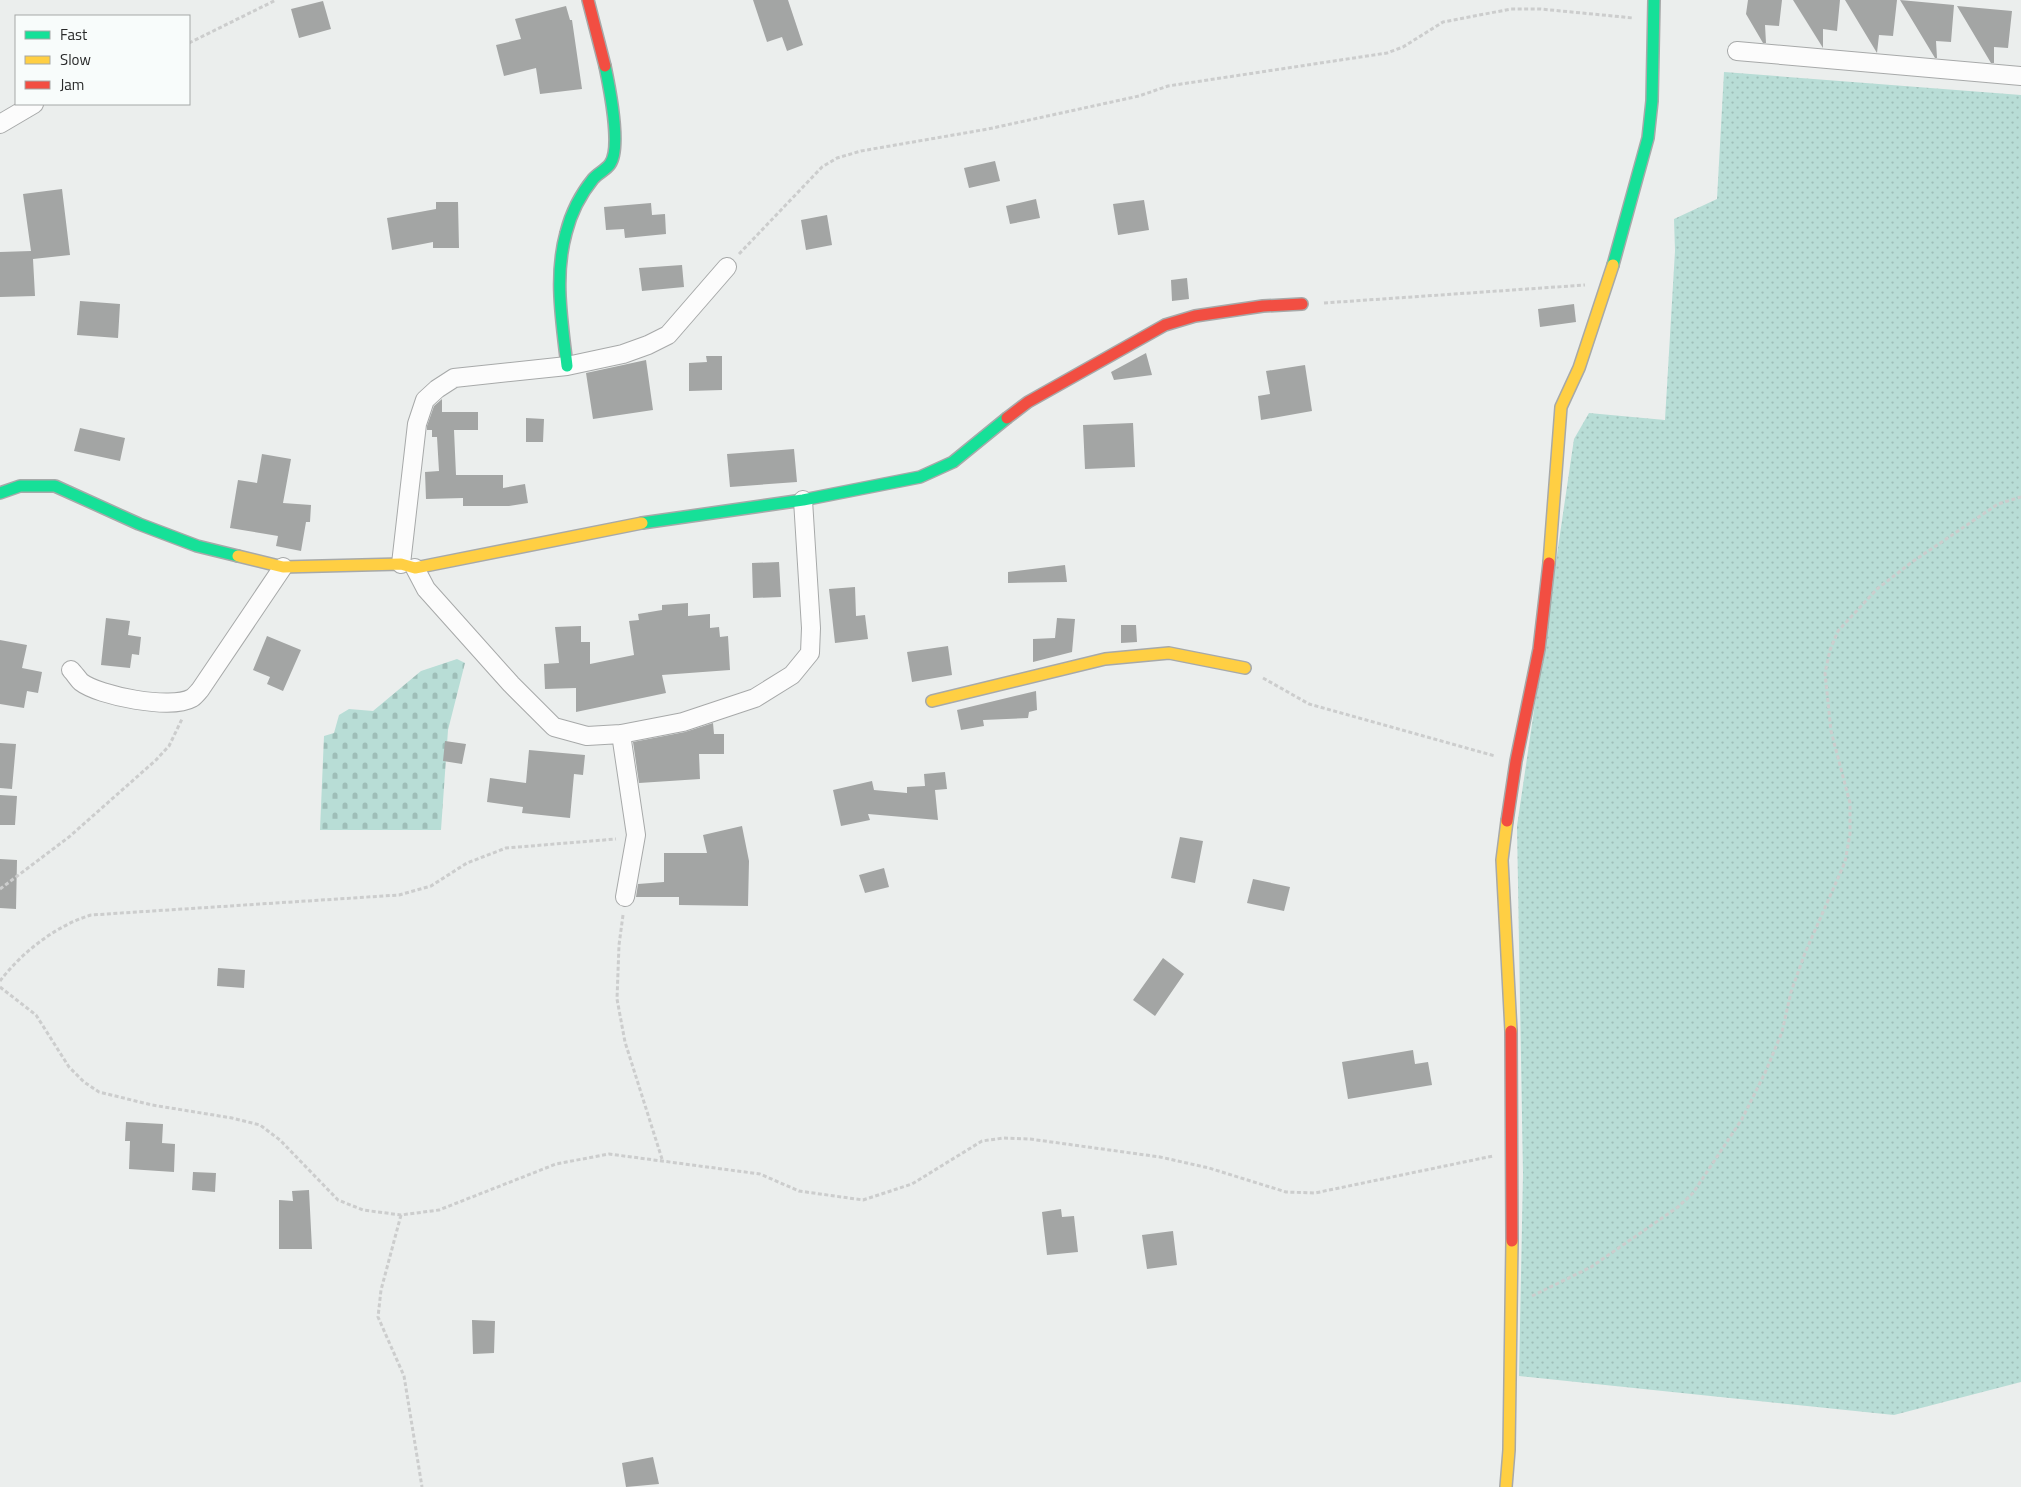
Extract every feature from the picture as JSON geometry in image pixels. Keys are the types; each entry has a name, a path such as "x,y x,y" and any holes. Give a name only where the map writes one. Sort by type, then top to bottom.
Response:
{"street":[{"path":"567,366 560,317 563,251 572,215 594,178 612,163 615,148 614,121 598,29 588,0"},
{"path":"1506,1487 1509,1450 1513,1152 1511,1000 1502,860 1516,761 1539,649 1549,563 1561,407 1579,368 1608,284 1648,138 1652,101 1654,0"},
{"path":"1738,51 2021,76"},
{"path":"0,124 32,105"},
{"path":"727,268 668,335 623,354 567,366 454,378 425,400 417,424 408,566 426,589 511,684 554,727 587,736 621,734 683,722 755,698 792,675 810,652 811,628 803,500"},
{"path":"0,493 20,486 55,486 139,524 196,546 283,567 408,566 622,526 803,500 920,477 953,462 1028,402 1165,325 1195,316 1263,306 1302,304"},
{"path":"72,670 81,682 107,693 141,702 163,703 191,699 200,690 283,567"},
{"path":"932,701 1105,659 1169,653 1245,668"},
{"path":"621,734 636,836 625,897"}],"path":[{"path":"190,43 276,0"},
{"path":"727,268 822,167 837,158 861,151 997,127 1139,96 1168,86 1387,54 1404,47 1443,22 1511,9 1541,9 1654,20"},
{"path":"1302,304 1608,284"},
{"path":"1510,1302 1538,1294 1591,1267 1678,1207 1693,1193 1742,1119 1782,1032 1791,992 1802,961 1845,862 1850,834 1850,803 1831,731 1825,673 1830,650 1838,631 1877,589 1912,562 1998,504 2021,497"},
{"path":"1245,668 1309,704 1516,761"},
{"path":"0,889 69,837 156,760 169,746 191,699"},
{"path":"0,981 10,968 58,929 73,920 92,915 399,896 431,886 467,863 506,848 609,840 636,836"},
{"path":"625,897 619,945 617,999 626,1042 662,1160"},
{"path":"0,987 36,1015 69,1067 84,1082 99,1092 152,1105 232,1118 260,1126 280,1140 338,1200 363,1210 401,1215 439,1210 556,1164 578,1158 609,1154 760,1174 799,1191 863,1200 912,1184 982,1141 1004,1138 1030,1139 1160,1157 1209,1168 1286,1192 1315,1193 1513,1152"},
{"path":"401,1215 381,1290 378,1317 404,1376 422,1487"}],"green space":[{"path":"1724,72 2021,95 2021,1382 1894,1415 1519,1376 1523,1174 1517,826 1574,439 1589,413 1665,420 1675,251 1674,219 1717,199"},
{"path":"457,659 465,663 448,730 441,830 320,830 324,736 334,733 339,715 349,709 373,711 421,671"}],"building":[{"path":"753,0 788,0 803,45 787,51 782,37 767,42"},
{"path":"1748,0 1782,0 1779,26 1765,25 1766,43 1763,43 1746,14"},
{"path":"1793,0 1840,0 1837,31 1823,29 1823,48"},
{"path":"1845,0 1897,0 1893,36 1879,35 1877,53"},
{"path":"1900,0 1954,5 1951,42 1936,41 1937,58 1935,58"},
{"path":"323,1 331,29 299,38 291,9"},
{"path":"566,6 570,20 572,20 582,89 540,94 536,68 504,76 496,45 521,39 515,19"},
{"path":"1957,6 2012,11 2008,48 1994,47 1994,63 1991,63"},
{"path":"995,161 1000,181 969,188 964,168"},
{"path":"62,189 70,255 33,259 35,296 0,297 0,252 31,251 23,194"},
{"path":"1036,199 1040,218 1010,224 1006,206"},
{"path":"1144,200 1149,230 1118,235 1113,204"},
{"path":"436,202 458,202 459,248 433,248 433,242 392,250 387,218 436,209"},
{"path":"651,203 652,215 665,214 666,234 625,238 624,229 606,230 604,207"},
{"path":"827,215 832,245 806,250 801,220"},
{"path":"682,265 684,287 642,291 639,268"},
{"path":"1187,278 1189,299 1172,301 1171,280"},
{"path":"80,301 120,304 118,338 77,335"},
{"path":"1574,304 1576,322 1540,327 1538,309"},
{"path":"1146,353 1152,375 1114,380 1111,372"},
{"path":"706,356 722,356 722,390 689,391 689,363 707,362"},
{"path":"646,360 653,410 593,419 586,373"},
{"path":"1305,365 1312,411 1261,420 1258,396 1270,394 1266,371"},
{"path":"442,399 442,412 478,412 478,430 454,430 456,475 503,475 503,488 525,484 528,503 509,506 463,506 463,498 426,499 425,472 439,471 437,437 432,437 432,430 427,430 427,426 434,406"},
{"path":"526,418 544,419 543,442 526,442"},
{"path":"1133,423 1135,467 1085,469 1083,425"},
{"path":"80,428 125,438 120,461 74,451"},
{"path":"794,449 797,482 730,487 727,454"},
{"path":"262,454 291,459 283,503 311,505 310,522 306,522 301,551 276,546 278,536 230,528 238,480 257,483"},
{"path":"779,562 781,597 753,598 752,563"},
{"path":"1065,565 1067,582 1008,583 1008,572"},
{"path":"855,587 856,616 865,615 868,639 835,643 829,589"},
{"path":"688,603 688,616 710,614 710,628 719,627 720,637 728,636 730,670 662,675 666,693 576,712 576,688 545,689 544,664 559,663 555,627 581,626 581,642 590,642 590,664 634,655 629,621 639,620 638,614 662,610 662,605"},
{"path":"106,618 130,621 128,635 141,637 139,655 132,654 130,668 101,665"},
{"path":"1057,618 1075,619 1072,652 1033,662 1033,639 1055,638"},
{"path":"1121,625 1136,625 1137,642 1121,643"},
{"path":"267,636 301,650 283,691 267,684 270,677 253,670"},
{"path":"0,640 27,645 22,668 42,672 38,693 27,691 24,708 0,704"},
{"path":"948,646 952,675 912,682 907,652"},
{"path":"1036,691 1037,710 1029,712 1028,718 983,720 984,726 961,730 957,710"},
{"path":"713,723 714,734 724,734 724,754 699,754 700,779 639,783 633,742 685,732"},
{"path":"445,741 466,744 462,764 443,761"},
{"path":"0,743 16,744 12,789 0,788"},
{"path":"529,750 585,755 583,775 574,774 570,818 522,813 523,807 487,802 490,778 526,783"},
{"path":"945,772 947,789 935,790 938,820 868,814 870,820 841,826 833,790 872,781 874,790 907,793 907,787 925,786 924,774"},
{"path":"0,795 17,796 15,825 0,825"},
{"path":"742,826 749,861 748,906 679,905 679,897 636,897 638,884 664,882 664,853 707,853 703,835"},
{"path":"1180,837 1203,841 1195,883 1171,878"},
{"path":"0,859 17,860 16,909 0,908"},
{"path":"884,868 889,887 865,893 859,875"},
{"path":"1253,879 1290,887 1284,911 1247,903"},
{"path":"1163,958 1184,974 1155,1016 1133,1000"},
{"path":"218,968 245,970 244,988 217,986"},
{"path":"1413,1050 1415,1064 1428,1062 1432,1085 1348,1099 1342,1062"},
{"path":"126,1122 163,1124 162,1143 175,1144 174,1172 129,1169 130,1141 125,1141"},
{"path":"193,1172 216,1173 215,1192 192,1190"},
{"path":"309,1190 312,1249 279,1249 279,1200 293,1201 292,1191"},
{"path":"1061,1209 1062,1217 1074,1216 1078,1252 1047,1255 1042,1212"},
{"path":"1173,1231 1177,1265 1147,1269 1142,1235"},
{"path":"472,1320 495,1321 494,1353 473,1354"},
{"path":"653,1457 659,1484 626,1487 622,1463"}],"traffic: fast":[{"path":"1613,265 1648,138 1652,101 1654,0"},
{"path":"567,366 560,299 562,249 576,204 593,179 610,164 615,145 614,116 605,66"},
{"path":"642,523 803,500 920,477 953,462 1007,418"},
{"path":"0,493 20,486 55,486 139,524 197,546 238,556"}],"traffic: slow":[{"path":"1549,563 1561,407 1579,368 1613,265"},
{"path":"238,556 283,567 401,564 415,568 642,523"},
{"path":"932,701 1105,659 1169,653 1245,668"},
{"path":"1507,821 1502,860 1511,1031"},
{"path":"1506,1487 1509,1450 1512,1241"}],"traffic: jam":[{"path":"588,0 605,66"},
{"path":"1007,418 1028,402 1165,325 1195,316 1263,306 1302,304"},
{"path":"1507,821 1516,761 1539,649 1549,563"},
{"path":"1511,1031 1512,1241"}]}
